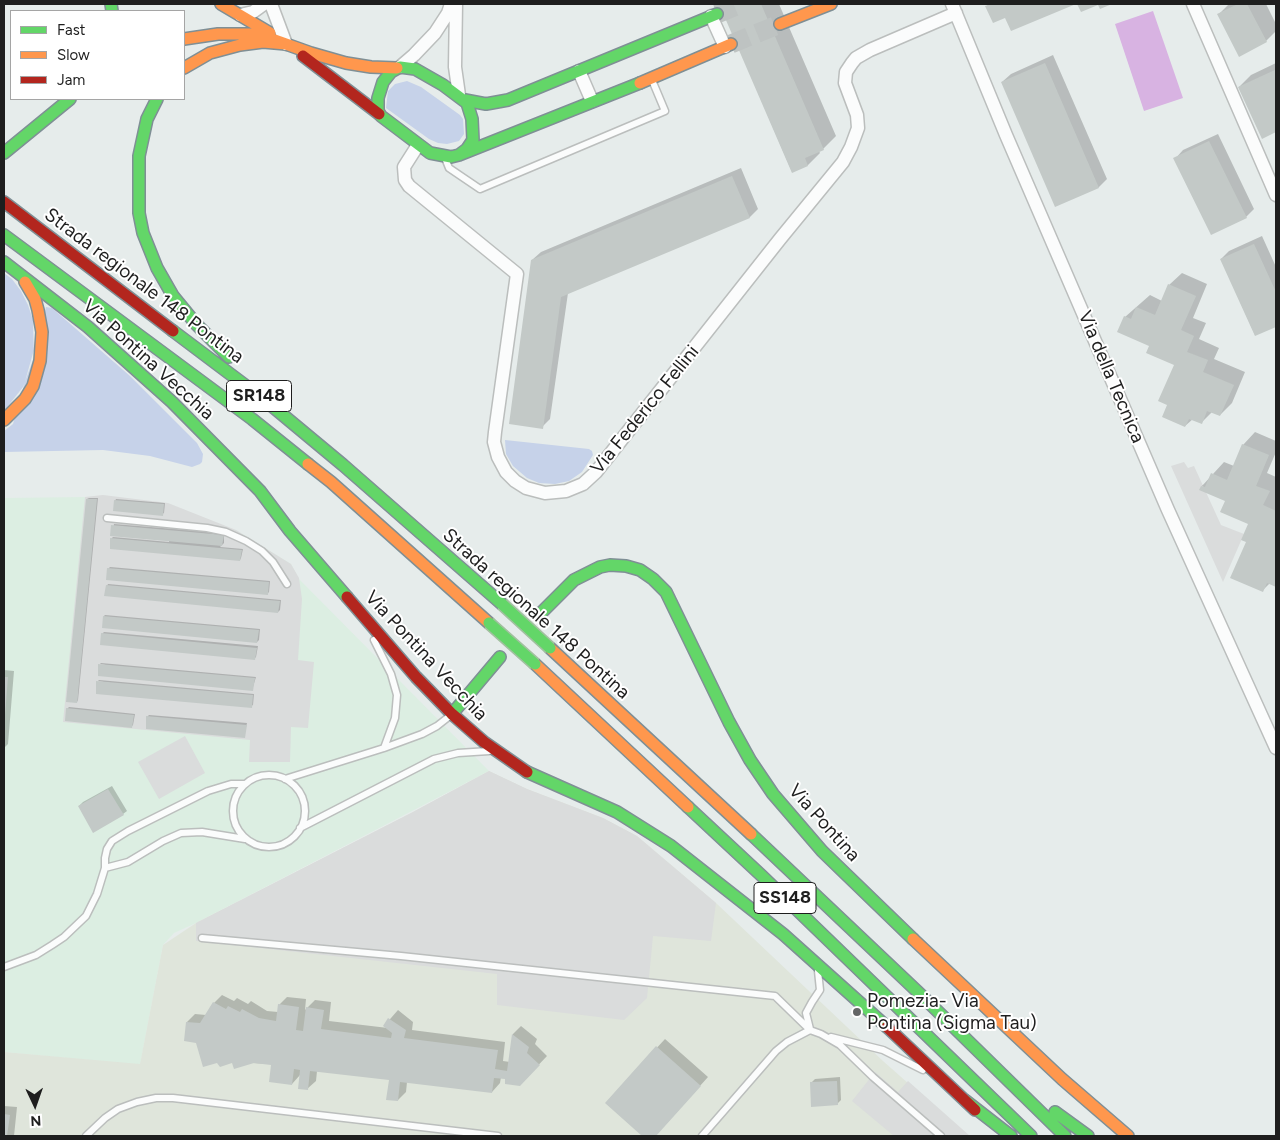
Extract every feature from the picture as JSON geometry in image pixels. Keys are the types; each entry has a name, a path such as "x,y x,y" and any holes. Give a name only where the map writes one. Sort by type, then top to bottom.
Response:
{"main road":[{"path":"222,4 286,44 418,145 430,153 444,157 459,155 728,46"},
{"path":"780,24 831,4"},
{"path":"462,98 486,104 502,102 714,15"},
{"path":"185,40 207,35 240,33 260,35 346,64 371,67 411,67 423,72 462,98 471,110 473,135 470,146 459,155"},
{"path":"185,67 210,53 240,44 264,42 286,44"},
{"path":"379,114 378,101 382,85 388,75 398,68"},
{"path":"4,153 69,100"},
{"path":"156,100 146,119 142,137 138,193 143,233 165,283 178,303 196,324 343,465"},
{"name":"Strada regionale 148 Pontina","path":"4,202 266,401 343,465 502,604 780,861 1015,1087"},
{"name":"Strada regionale 148 Pontina","path":"4,235 252,419 331,482 535,664"},
{"name":"Via Pontina Vecchia","path":"4,262 88,327 172,402 260,491 290,531 357,609 416,677 452,714 495,751 529,773 634,821 749,906 906,1043 1002,1136"},
{"path":"4,420 25,399 33,386 40,361 42,332 38,310 20,275"},
{"name":"Via Pontina","path":"539,615 574,580 600,567 610,565 626,566 640,570 653,578 672,601 729,722 750,760 799,826 920,945 1062,1079 1128,1136"},
{"path":"452,714 500,657"},
{"name":"SS148","path":"535,664 762,876 1031,1136"},
{"path":"1015,1087 1065,1136"},
{"path":"1015,1087 1065,1118 1088,1136"},
{"path":"966,1101 1011,1136"}],"street":[{"path":"240,15 253,12 264,4"},
{"path":"271,4 286,44"},
{"path":"398,68 435,33 451,4"},
{"path":"456,4 454,67 462,98"},
{"path":"1193,4 1276,196"},
{"name":"Via Federico Fellini","path":"418,145 405,164 404,173 411,189 517,274 495,432 494,442 498,457 511,476 526,488 545,493 566,491 583,484 596,472 843,162 851,148 858,128 857,115 846,83 846,72 856,58 954,8"},
{"name":"Via della Tecnica","path":"954,8 1006,135 1168,510 1276,748"},
{"path":"714,15 728,46"},
{"path":"579,71 592,101"}],"lane":[{"path":"444,157 449,168 480,189 665,111 652,78"},
{"path":"107,518 207,528 226,532 246,541 262,552 278,569 288,584"},
{"path":"357,609 391,674 395,688 397,710 384,748"},
{"path":"285,779 384,748 429,731 452,714"},
{"path":"105,868 128,862 163,841 181,833 202,832 246,839 260,846 276,846 290,840 300,828 417,766 434,759 458,753 495,751"},
{"path":"246,839 234,822 232,811 238,791 258,777 268,775 285,779 293,785 303,800 305,810 300,828"},
{"path":"4,968 36,955 64,937 86,916 97,894 105,868 107,849 112,841 122,834 208,791 231,784 246,784"},
{"path":"202,938 392,955 775,996 810,1030 828,1037 883,1050 945,1081"},
{"path":"810,1030 806,1013 820,990 820,977 816,963"},
{"path":"702,1136 776,1051 787,1042 810,1030"},
{"path":"828,1037 840,1045 873,1077 941,1136"},
{"path":"86,1136 105,1118 118,1109 156,1098 173,1098 498,1136"}],"shaded area":[{"path":"1153,11 1183,98 1144,111 1115,24"},
{"path":"407,81 421,87 460,115 463,119 464,134 459,141 447,144 429,139 386,108 388,91 395,84"},
{"path":"4,273 12,279 21,291 28,305 33,320 34,357 23,387 4,411"},
{"path":"46,307 52,308 130,376 197,443 203,454 200,464 192,467 150,456 103,450 4,452 4,431 13,424"},
{"path":"505,440 589,449 593,455 582,472 569,481 555,484 539,483 527,478 513,466 506,454"},
{"path":"1184,462 1188,468 1194,466 1221,525 1244,534 1223,582 1171,466"},
{"path":"103,495 168,503 236,530 291,564 299,578 302,599 298,660 314,662 308,728 291,727 290,762 249,762 250,740 63,722 85,497"},
{"path":"85,497 236,530 291,564 299,579 489,771 174,933 163,945 140,1065 4,1052 4,498"},
{"path":"185,736 205,773 159,799 138,762"},
{"path":"489,771 527,789 603,818 637,836 716,903 883,1061 968,1136 4,1136 4,1052 140,1064 163,945 196,923"},
{"path":"489,771 527,789 603,818 637,836 716,903 711,941 653,936 647,998 624,1020 497,1005 497,974 196,941 196,923"},
{"path":"875,1072 898,1092 908,1081 970,1136 894,1136 852,1101"}],"building":[{"path":"719,4 761,4 824,150 805,158 808,166 792,173"},
{"path":"991,4 1076,4 1011,31 1005,18 993,23 985,6"},
{"path":"1077,4 1112,4 1100,9 1098,5 1081,12"},
{"path":"1238,4 1247,4 1267,42 1239,57 1217,14"},
{"path":"1045,63 1099,188 1055,207 1001,82"},
{"path":"1275,70 1276,132 1262,139 1238,87"},
{"path":"1209,141 1247,218 1211,235 1173,158"},
{"path":"732,176 750,218 561,297 543,429 509,424 531,260"},
{"path":"1254,244 1276,292 1276,327 1255,336 1220,259"},
{"path":"1168,284 1196,296 1181,330 1194,336 1187,352 1208,360 1203,372 1234,385 1220,416 1207,411 1202,424 1189,419 1185,427 1162,417 1167,405 1158,401 1174,365 1146,353 1149,346 1117,332 1124,316 1131,319 1136,307 1155,315"},
{"path":"1242,444 1269,455 1256,486 1270,491 1263,505 1276,511 1276,587 1267,583 1263,592 1230,578 1246,542 1241,540 1248,524 1220,512 1225,501 1199,490 1201,486 1205,487 1211,473 1227,480"},
{"path":"86,499 97,499 77,703 66,702"},
{"path":"114,500 164,504 163,516 113,511"},
{"path":"111,525 224,535 222,546 110,536"},
{"path":"110,538 242,550 240,561 110,549"},
{"path":"107,568 269,582 268,595 106,580"},
{"path":"106,585 280,601 278,613 104,596"},
{"path":"103,616 259,630 257,643 102,628"},
{"path":"101,633 257,648 255,660 100,645"},
{"path":"98,664 255,678 253,691 98,676"},
{"path":"4,677 8,677 5,715 4,715"},
{"path":"96,681 253,695 252,708 96,694"},
{"path":"66,708 134,715 132,728 65,721"},
{"path":"146,716 247,725 245,738 146,729"},
{"path":"108,789 124,815 93,833 78,806"},
{"path":"213,1002 226,1009 228,1006 240,1012 242,1009 259,1018 276,1021 278,1004 299,1007 296,1030 303,1031 306,1007 324,1010 321,1029 391,1038 392,1033 383,1026 388,1018 406,1030 404,1038 498,1050 495,1069 507,1071 512,1034 529,1047 527,1053 540,1065 520,1086 505,1084 505,1079 494,1078 492,1093 400,1082 398,1101 386,1100 389,1080 310,1071 308,1090 298,1089 300,1070 294,1069 292,1085 269,1082 271,1065 254,1063 234,1069 232,1063 220,1067 217,1063 203,1067 196,1043 184,1041 186,1022 200,1023"},
{"path":"656,1046 701,1086 656,1136 642,1136 605,1103"},
{"path":"837,1081 838,1105 811,1107 810,1082"},
{"path":"4,1114 10,1115 7,1136 4,1136"}],"tunnel":[{"path":"717,14 741,4"},
{"path":"731,44 780,24"}],"traffic: fast":[{"path":"111,4 112,10"},
{"path":"465,100 486,104 508,100 717,14"},
{"path":"459,155 467,149 473,140 472,119 467,103 443,85 415,69 400,67 391,72 383,82 378,98 378,111 381,116 430,153 451,157 459,155 640,83"},
{"path":"4,153 69,100"},
{"path":"156,100 147,119 139,156 139,213 143,233 157,268 173,296 196,324 229,357"},
{"path":"4,235 252,419 308,464"},
{"path":"4,262 88,327 172,402 260,491 290,531 347,597"},
{"path":"173,331 266,401 343,465 502,604"},
{"path":"539,615 574,580 600,567 610,565 626,566 640,570 653,579 666,592 729,722 750,760 773,794 822,851 913,939"},
{"path":"502,604 550,648"},
{"path":"489,623 535,664"},
{"path":"452,714 500,657"},
{"path":"527,772 617,812 671,846 783,934 887,1027"},
{"path":"688,807 1031,1136"},
{"path":"751,834 919,993 1065,1136"},
{"path":"966,1101 1011,1136"},
{"path":"1055,1112 1088,1136"}],"traffic: slow":[{"path":"221,4 270,33"},
{"path":"780,24 831,4"},
{"path":"185,39 218,34 251,34 346,63 371,67 397,68"},
{"path":"185,67 210,53 240,45 263,42 286,44"},
{"path":"640,83 731,44"},
{"path":"4,420 25,399 33,386 40,361 42,332 38,310 35,299 25,282"},
{"path":"308,464 331,482 489,623"},
{"path":"550,648 751,834"},
{"path":"535,664 688,807"},
{"path":"913,939 1062,1079 1128,1136"}],"traffic: jam":[{"path":"303,56 379,114"},
{"path":"4,202 173,331"},
{"path":"347,597 416,677 452,714 484,742 527,772"},
{"path":"887,1027 975,1110"}],"place":[{"name":"Pomezia- Via Pontina (Sigma Tau)","path":"857,1012"}]}
